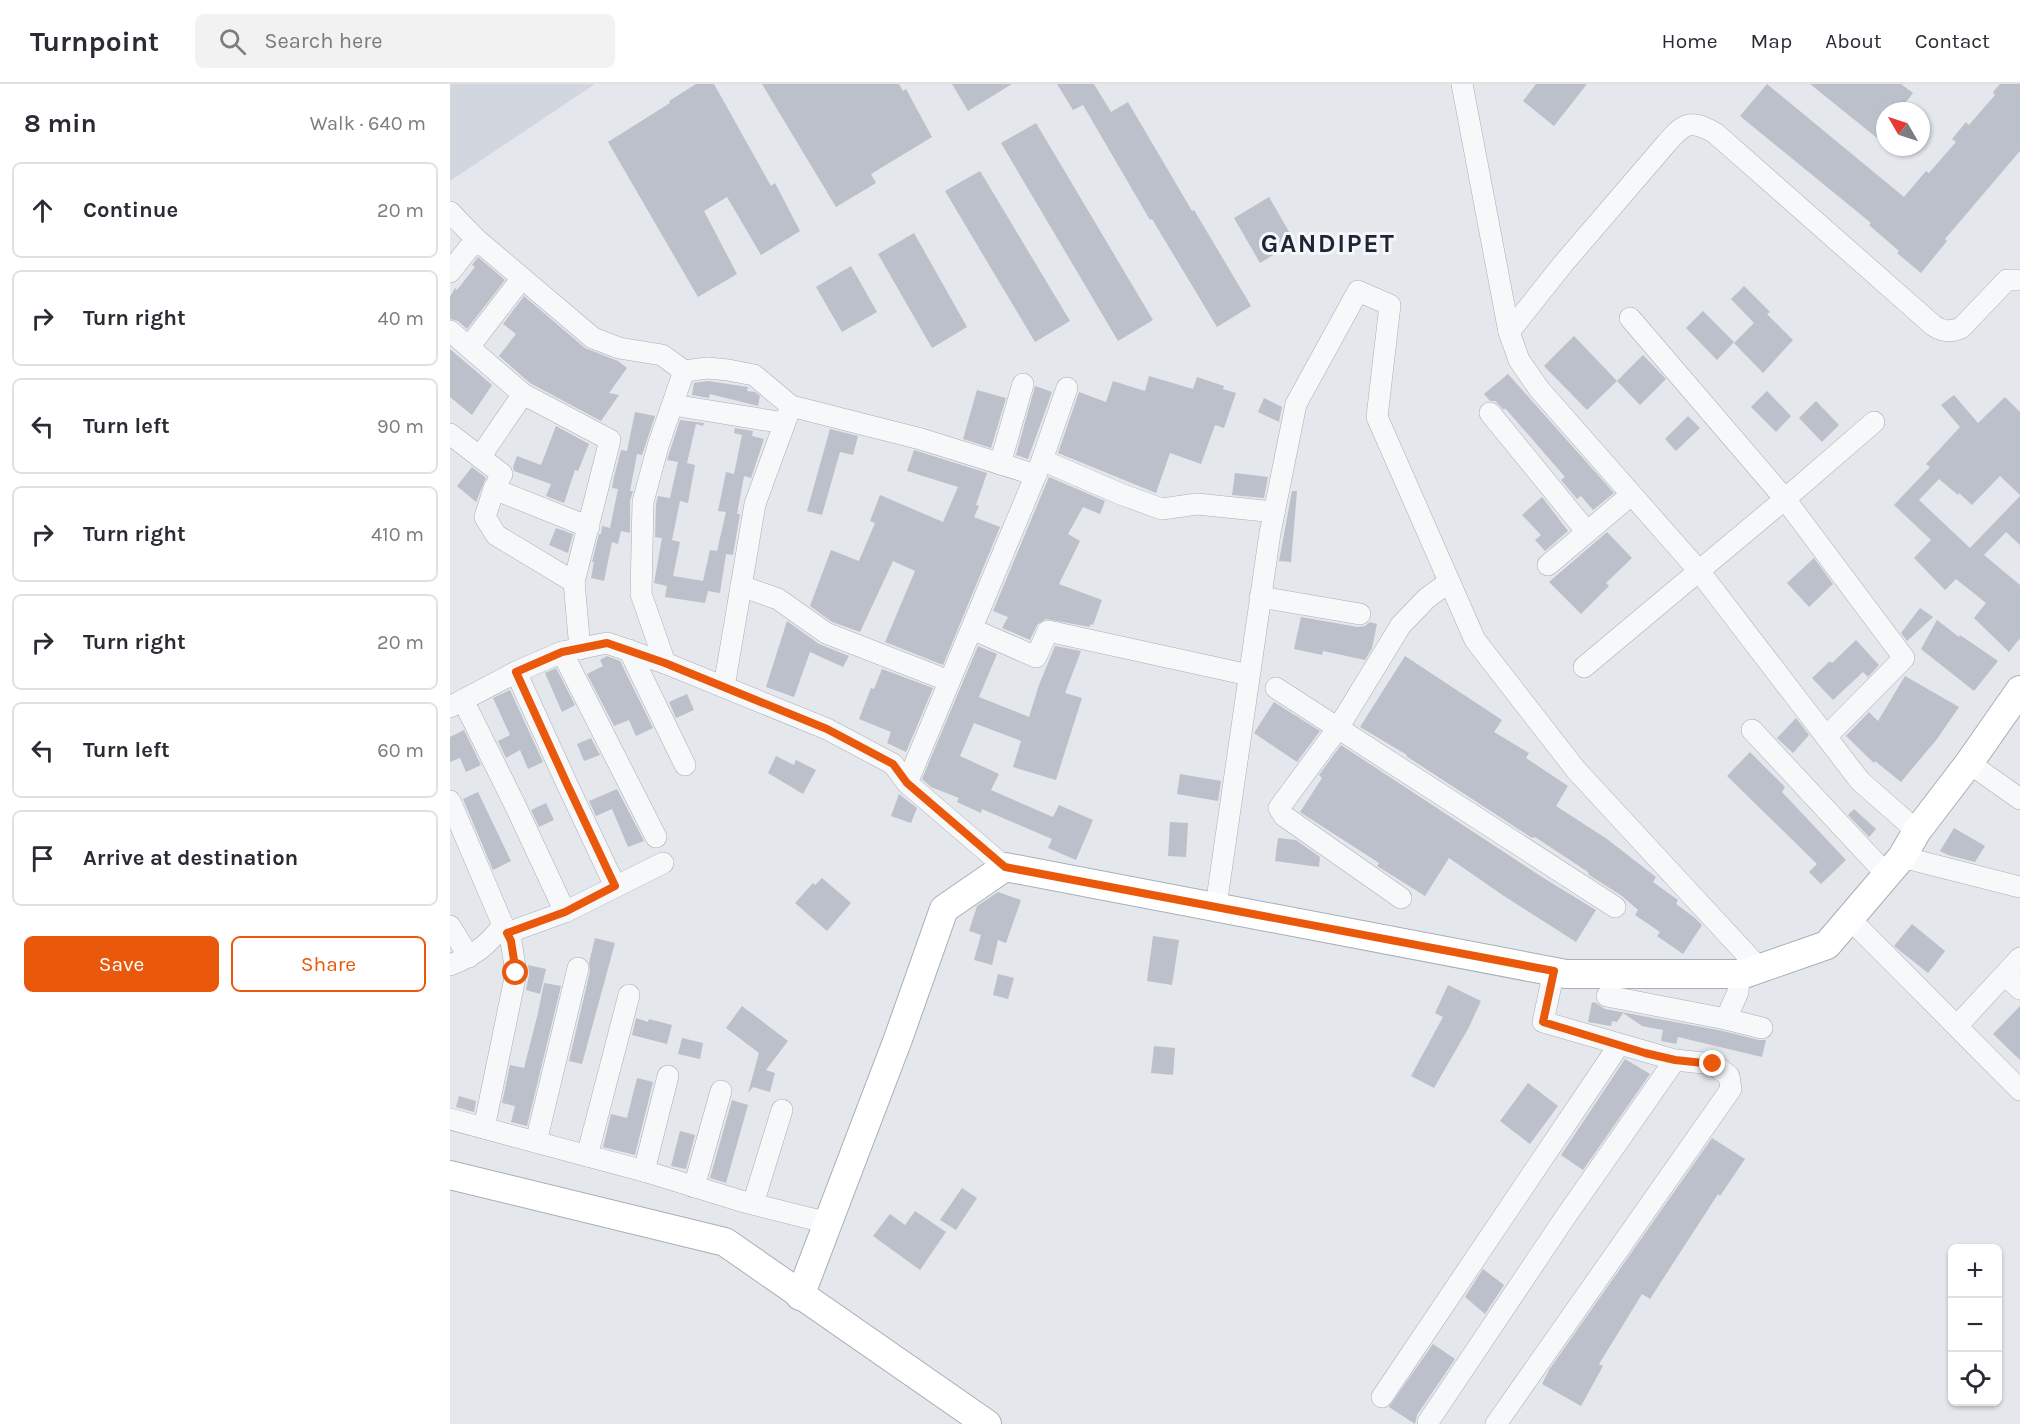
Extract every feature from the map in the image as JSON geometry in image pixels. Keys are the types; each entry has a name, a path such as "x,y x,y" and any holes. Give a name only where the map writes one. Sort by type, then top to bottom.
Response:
{"street":[{"path":"1462,84 1509,332 1518,360 1539,389 1698,572 1860,781 1917,831"},
{"path":"1509,332 1563,264 1665,145 1680,128 1690,124 1702,125 1715,133 1942,330 1952,332 1961,328 2007,280 2020,280"},
{"path":"450,212 476,239 593,338 619,348 662,355 684,371 708,368 754,375 787,415"},
{"path":"450,272 476,239"},
{"path":"470,347 522,278"},
{"path":"1216,906 1260,597 1274,512 1296,404 1358,291 1390,305 1377,417 1475,640 1576,770 1749,972"},
{"path":"1630,318 1785,500 1904,658 1826,737"},
{"path":"450,331 523,394 610,440 574,582 571,651 656,837"},
{"path":"665,663 641,594 644,502 658,447 684,371"},
{"path":"1000,464 1023,384"},
{"path":"907,783 1039,467 1067,388"},
{"path":"480,457 523,394"},
{"path":"673,405 787,415 921,439 1000,464 1039,467 1162,509 1197,504 1274,512"},
{"path":"1490,412 1587,532"},
{"path":"724,687 755,504 787,415"},
{"path":"1584,667 1785,500 1874,422"},
{"path":"450,434 502,474 494,489 485,517 496,536 574,582"},
{"path":"494,489 589,527"},
{"path":"1548,565 1631,495"},
{"path":"1401,898 1284,816 1279,808 1338,728 1401,625 1427,598 1449,582"},
{"path":"741,586 778,599 826,633 949,681"},
{"path":"1260,597 1360,614"},
{"path":"972,629 1036,657 1048,631 1249,675"},
{"path":"565,912 515,805 456,703 516,672 571,651 607,643 665,663 827,729 893,764 907,783 1005,867 1566,974 1749,972 1827,945 1894,866 2020,690"},
{"path":"629,650 685,765"},
{"path":"516,672 615,886"},
{"path":"1276,688 1615,907"},
{"path":"1752,730 1894,866 2020,887"},
{"path":"1969,763 2020,799"},
{"path":"450,801 507,933 516,973 484,1128"},
{"path":"450,926 460,961 507,933 565,912 663,863"},
{"path":"800,1296 898,1039 944,909 1005,867"},
{"path":"1850,919 2020,1090"},
{"path":"1957,1026 2012,982 2020,958"},
{"path":"536,1142 578,968"},
{"path":"1496,1424 1731,1089 1729,1076 1713,1064 1675,1060 1543,1022 1554,971"},
{"path":"1726,1019 1749,972"},
{"path":"587,1156 629,995"},
{"path":"1607,996 1762,1028"},
{"path":"1382,1397 1619,1045"},
{"path":"1428,1422 1564,1219 1675,1060"},
{"path":"644,1171 668,1076"},
{"path":"694,1187 721,1091"},
{"path":"753,1204 782,1110"},
{"path":"450,1119 828,1223"},
{"path":"450,1175 725,1242 987,1424"}],"shaded area":[{"path":"450,84 595,84 450,181"}],"building":[{"path":"696,84 714,84 771,186 775,183 800,231 761,255 727,197 704,211 737,274 698,297 608,142"},
{"path":"762,84 899,84 903,91 906,89 932,137 871,174 876,183 836,207"},
{"path":"952,84 1012,84 968,111"},
{"path":"1057,84 1094,84 1111,112 1128,102 1251,306 1217,327 1152,219 1150,220 1083,105 1073,110"},
{"path":"1536,84 1587,84 1554,126 1523,101"},
{"path":"1767,84 1904,197 1926,171 1929,173 1956,142 1952,139 1966,122 1969,125 1995,95 1993,92 2000,84 2020,84 2020,151 1945,239 1947,241 1921,273 1869,225 1871,223 1740,116"},
{"path":"1810,84 1901,84 1913,93 1906,102 1876,102 1876,137"},
{"path":"1036,123 1153,320 1118,341 1001,143"},
{"path":"980,171 1070,321 1035,342 945,191"},
{"path":"1269,197 1295,242 1260,263 1234,218"},
{"path":"914,233 967,327 932,348 878,254"},
{"path":"478,257 505,280 467,329 458,321 450,319 450,297 455,288 457,290 475,267 472,265"},
{"path":"851,266 877,312 842,332 816,287"},
{"path":"1744,286 1793,340 1763,373 1734,343 1754,323 1731,299"},
{"path":"524,296 585,348 618,361 627,368 609,393 619,395 601,421 530,383 499,356 516,334 503,324"},
{"path":"1703,311 1734,342 1717,360 1686,328"},
{"path":"1574,336 1617,381 1587,410 1544,366"},
{"path":"450,349 492,385 472,415 450,397"},
{"path":"1643,355 1666,379 1640,405 1617,381"},
{"path":"1508,374 1614,493 1593,510 1581,496 1577,499 1561,480 1565,477 1505,408 1504,410 1495,401 1490,401 1484,394"},
{"path":"1149,376 1193,389 1197,377 1224,386 1223,389 1236,393 1224,428 1215,425 1201,464 1170,453 1156,493 1058,453 1079,392 1106,402 1113,381 1145,391"},
{"path":"708,381 748,387 747,391 755,392 760,396 758,406 710,394 709,398 692,395 694,383"},
{"path":"1035,386 1052,392 1028,459 1016,455"},
{"path":"977,390 1006,398 991,448 963,439"},
{"path":"1767,391 1791,416 1776,432 1751,407"},
{"path":"1954,395 1978,423 2005,397 2020,412 2020,495 2000,476 1972,505 1939,479 1919,500 1970,548 2020,496 2020,545 2006,532 1984,555 2020,585 2020,638 2009,652 1974,618 1986,603 1956,579 1945,590 1914,558 1931,540 1894,505 1930,467 1926,464 1960,427 1941,405"},
{"path":"1264,398 1282,407 1279,422 1258,412"},
{"path":"1816,401 1839,425 1822,442 1799,418"},
{"path":"635,412 655,416 642,455 637,454 630,491 633,491 630,501 630,533 621,531 618,544 612,542 604,581 591,578 594,562 592,562 602,526 610,528 618,489 612,488 614,477 621,450 627,451"},
{"path":"1688,416 1700,428 1676,451 1665,439"},
{"path":"680,420 704,423 703,426 696,424 687,463 695,465 688,503 680,501 672,540 680,542 673,576 703,581 710,550 717,551 726,512 718,511 726,472 734,474 742,435 734,433 735,428 753,431 752,436 764,439 751,478 744,476 733,555 726,554 720,593 708,591 705,603 665,597 667,586 654,583 662,538 655,537 656,504 658,496 670,498 678,462 667,460"},
{"path":"556,426 589,444 578,471 575,470 564,503 546,496 551,484 514,471 513,467 517,456 541,465"},
{"path":"830,429 858,436 853,455 840,452 822,515 807,511"},
{"path":"914,450 987,473 974,517 1000,527 943,665 885,642 915,571 893,561 860,632 832,622 810,606 831,550 859,561 875,523 870,521 880,495 943,522 958,487 907,471"},
{"path":"472,467 486,478 476,502 457,486"},
{"path":"1235,473 1268,477 1264,498 1232,495"},
{"path":"1049,477 1105,501 1100,514 1083,507 1068,534 1080,541 1059,584 1102,600 1093,625 1090,624 1090,627 1046,619 1037,625 1030,640 1002,628 1008,617 993,611"},
{"path":"1292,491 1297,491 1291,562 1279,561"},
{"path":"1542,497 1568,531 1545,551 1535,540 1541,535 1522,515"},
{"path":"556,528 573,534 568,553 549,545"},
{"path":"1607,532 1632,558 1606,583 1609,586 1581,614 1549,582"},
{"path":"1814,558 1833,584 1809,607 1787,583"},
{"path":"1920,608 1933,617 1907,641 1901,633"},
{"path":"1301,617 1358,627 1370,622 1377,624 1372,648 1365,660 1323,651 1322,655 1294,649"},
{"path":"1937,620 1959,637 1960,635 1998,661 1974,691 1921,649"},
{"path":"787,621 819,644 849,656 843,667 810,652 794,697 766,687"},
{"path":"1856,640 1879,665 1868,677 1863,672 1833,700 1812,678"},
{"path":"978,646 997,654 979,697 1029,717 1055,646 1081,651 1065,693 1082,698 1056,780 1013,767 1021,741 974,723 960,756 999,774 991,790 1053,817 1059,805 1093,820 1076,860 1048,848 1052,839 982,809 981,813 957,802 959,798 931,787 922,779"},
{"path":"607,656 620,661 653,728 636,736 629,720 614,726 587,674 603,666 600,660"},
{"path":"1405,656 1502,720 1494,732 1529,753 1526,758 1568,786 1556,806 1607,839 1656,877 1653,882 1678,900 1676,904 1702,925 1683,954 1657,936 1660,932 1635,915 1638,910 1622,896 1589,875 1588,872 1360,727"},
{"path":"556,668 575,705 562,712 545,673"},
{"path":"882,669 933,688 906,752 887,743 891,732 859,719 871,688 874,689"},
{"path":"1905,676 1959,707 1937,739 1901,782 1875,761 1874,763 1846,736 1869,712 1878,721"},
{"path":"510,690 543,762 528,769 520,750 506,758 498,741 510,735 493,698"},
{"path":"687,694 694,710 676,718 669,702"},
{"path":"1274,702 1320,731 1297,762 1254,733"},
{"path":"1796,718 1809,735 1793,753 1777,738"},
{"path":"464,730 481,765 466,772 460,758 450,762 450,737"},
{"path":"591,738 600,755 584,761 577,744"},
{"path":"1341,745 1596,910 1576,942 1449,858 1425,896 1377,866 1379,863 1300,812 1322,778 1319,775"},
{"path":"1750,752 1785,787 1782,792 1846,860 1821,884 1809,872 1817,864 1727,776"},
{"path":"776,756 794,765 796,760 816,770 803,794 768,773"},
{"path":"1180,774 1221,781 1218,801 1177,794"},
{"path":"617,789 644,841 628,847 612,809 596,816 589,801"},
{"path":"478,792 511,861 493,870 463,799"},
{"path":"899,794 917,808 911,823 891,816"},
{"path":"546,803 554,820 539,827 531,810"},
{"path":"1854,809 1876,829 1869,837 1848,815"},
{"path":"1170,822 1188,823 1186,857 1168,856"},
{"path":"1954,828 1985,846 1975,862 1940,851"},
{"path":"1278,838 1296,840 1320,857 1319,867 1275,861"},
{"path":"822,878 851,903 827,931 795,903 813,883 815,885"},
{"path":"998,892 1021,900 1006,943 998,940 992,965 974,960 981,935 969,931 977,906"},
{"path":"1912,924 1945,951 1928,973 1894,946"},
{"path":"1153,936 1179,940 1172,985 1147,981"},
{"path":"595,938 615,943 582,1064 569,1061 590,971 589,963"},
{"path":"528,965 546,969 540,994 526,990"},
{"path":"998,974 1014,978 1008,999 993,995"},
{"path":"544,983 561,986 527,1126 511,1122 515,1106 502,1103 510,1065 524,1068"},
{"path":"1448,985 1481,1001 1468,1029 1434,1088 1411,1076 1443,1017 1435,1013"},
{"path":"1592,1002 1605,1009 1766,1040 1762,1057 1678,1037 1676,1044 1661,1041 1663,1030 1642,1026 1623,1013 1617,1022 1612,1021 1611,1026 1588,1022"},
{"path":"742,1006 788,1041 766,1070 775,1073 770,1092 753,1087 748,1093 759,1053 726,1028"},
{"path":"2020,1006 2020,1060 1993,1034"},
{"path":"636,1018 672,1025 667,1044 632,1035"},
{"path":"682,1038 703,1043 700,1059 678,1054"},
{"path":"1154,1046 1175,1048 1173,1075 1151,1073"},
{"path":"1625,1059 1650,1074 1583,1170 1561,1155"},
{"path":"637,1078 653,1082 635,1155 603,1147 611,1114 627,1118"},
{"path":"1528,1083 1558,1106 1530,1144 1500,1121"},
{"path":"459,1096 476,1101 474,1112 456,1107"},
{"path":"732,1100 748,1105 726,1183 710,1178"},
{"path":"680,1131 695,1135 686,1169 671,1166"},
{"path":"1712,1138 1745,1159 1720,1196 1718,1194 1650,1299 1642,1294 1599,1364 1603,1366 1581,1406 1542,1384 1549,1370"},
{"path":"962,1188 977,1198 956,1230 940,1220"},
{"path":"915,1211 946,1232 920,1270 873,1236 890,1214 905,1225"},
{"path":"1483,1269 1504,1285 1485,1314 1465,1297"},
{"path":"1433,1344 1455,1359 1417,1415 1415,1424 1389,1407"}],"district":[{"name":"GANDIPET","path":"1328,243"}],"route":[{"path":"516,973 511,941 507,933 565,912 615,886 516,672 562,652 607,643 665,663 827,729 893,764 907,783 1005,867 1554,971 1543,1022 1645,1053 1675,1060 1713,1064"}]}
